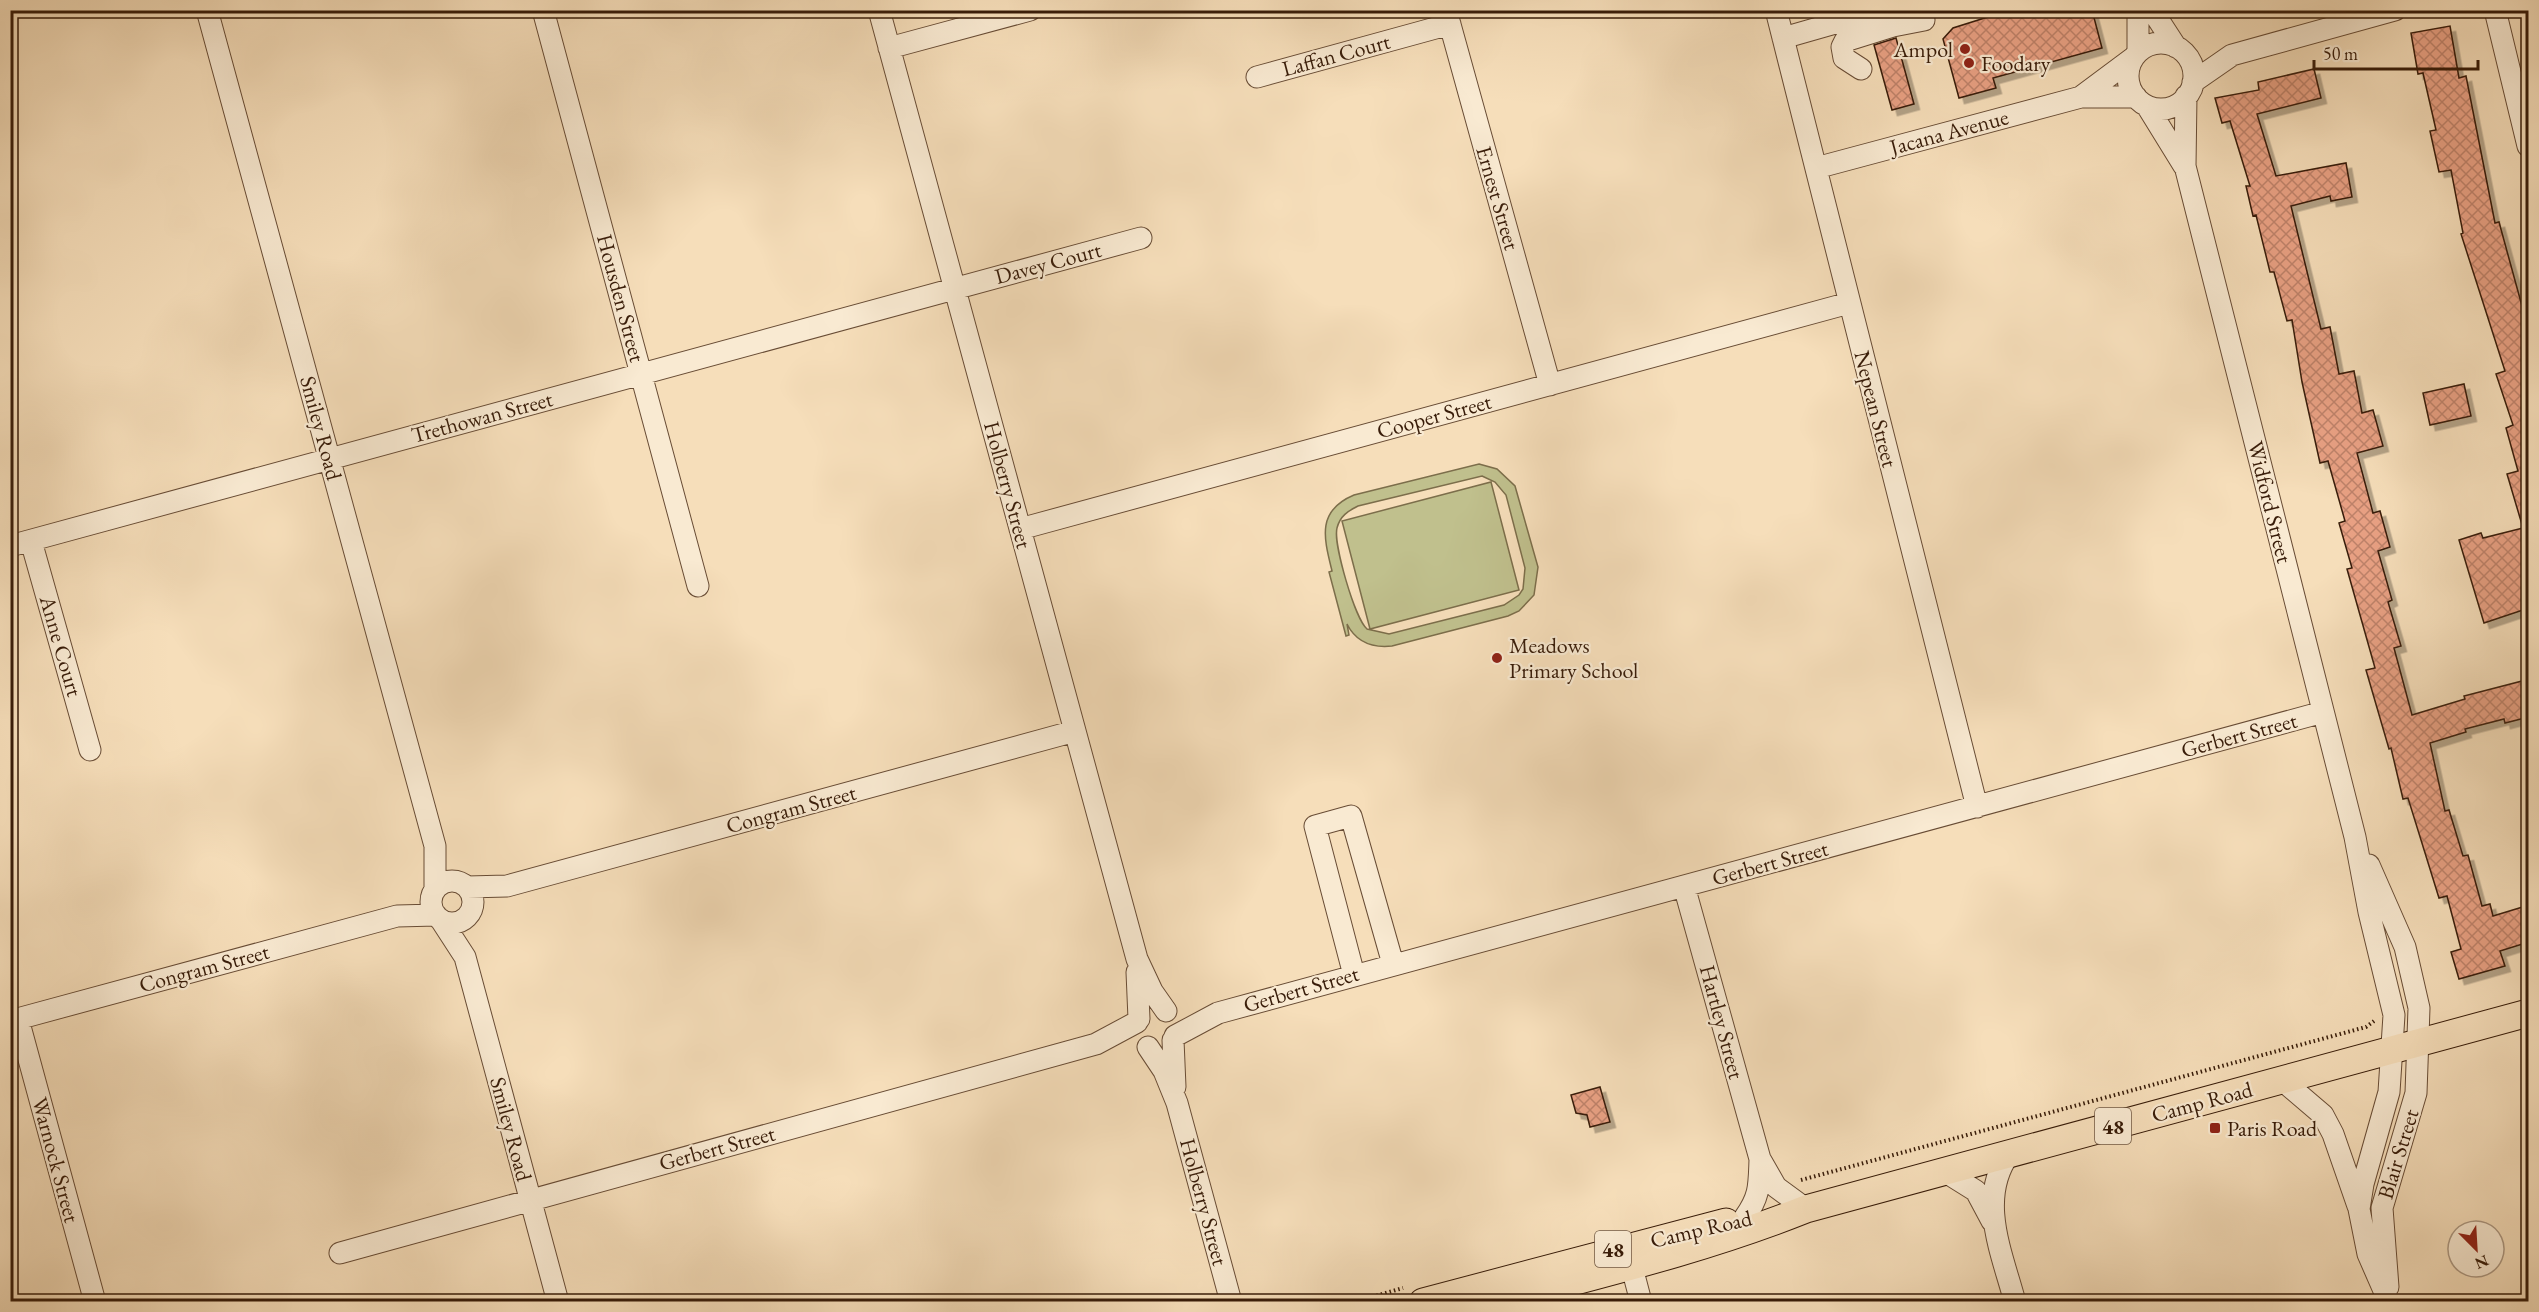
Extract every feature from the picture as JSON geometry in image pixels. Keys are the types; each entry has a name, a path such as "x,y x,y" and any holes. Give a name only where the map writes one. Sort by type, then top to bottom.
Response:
{"main road":[{"name":"Camp Road","path":"1416,1294 1748,1232 1806,1209 2529,1013"},
{"name":"Camp Road","path":"1496,1302 1745,1217 1806,1209"}],"street":[{"name":"Smiley Road","path":"207,10 435,846 434,892"},
{"name":"Housden Street","path":"543,10 698,586"},
{"name":"Holberry Street","path":"879,10 1137,959 1172,1026 1177,1103"},
{"path":"889,48 1030,10"},
{"name":"Nepean Street","path":"1776,10 1977,807"},
{"path":"1783,38 1881,10"},
{"path":"2138,10 2136,55 2128,78 2141,101 2169,107 2232,55"},
{"path":"2152,10 2192,64 2190,89"},
{"path":"2136,55 2156,43 2232,55 2395,10"},
{"path":"2495,10 2529,146"},
{"name":"Laffan Court","path":"1257,77 1448,17"},
{"name":"Ernest Street","path":"1448,17 1550,385"},
{"path":"1861,69 1844,58 1842,47 1845,40 1924,20"},
{"name":"Jacana Avenue","path":"2081,97 2136,55"},
{"name":"Widford Street","path":"2190,89 2185,166 2355,837 2369,912 2394,1015 2394,1051"},
{"name":"Jacana Avenue","path":"1816,168 2081,97 2141,101"},
{"name":"Widford Street","path":"2141,101 2185,166"},
{"name":"Davey Court","path":"954,289 1141,238"},
{"name":"Trethowan Street","path":"10,546 954,289"},
{"name":"Cooper Street","path":"1020,529 1849,303"},
{"name":"Anne Court","path":"31,541 90,750"},
{"name":"Gerbert Street","path":"1172,1026 2323,712"},
{"name":"Congram Street","path":"468,897 1075,731"},
{"path":"1354,975 1315,826 1351,816 1393,964"},
{"name":"Widford Street","path":"2355,837 2405,947 2417,990 2419,1043"},
{"name":"Smiley Road","path":"435,846 468,897 465,957 558,1302"},
{"path":"449,881 468,897 454,922 439,918 431,905 434,892 449,881"},
{"name":"Hartley Street","path":"1684,886 1760,1159 1776,1187 1806,1209"},
{"name":"Congram Street","path":"14,1020 397,916 434,892"},
{"name":"Congram Street","path":"397,916 439,918"},
{"name":"Smiley Road","path":"439,918 465,957"},
{"name":"Holberry Street","path":"1137,959 1138,1021"},
{"path":"1154,1009 1172,1026 1159,1049 1146,1046 1137,1035 1138,1021 1154,1009"},
{"name":"Warnock Street","path":"14,1020 95,1302"},
{"name":"Gerbert Street","path":"340,1253 1096,1044 1138,1021"},
{"name":"Blair Street","path":"2390,1302 2382,1208 2416,1093 2419,1043"},
{"name":"Gerbert Street","path":"1096,1044 1146,1046"},
{"name":"Holberry Street","path":"1146,1046 1164,1071 1177,1103 1231,1302"},
{"name":"Blair Street","path":"2359,1209 2362,1184 2389,1092 2394,1051"},
{"name":"Blair Street","path":"2282,1080 2323,1114 2333,1134 2359,1209 2368,1254 2390,1302"},
{"path":"1994,1224 1994,1187 1998,1170 2009,1154"},
{"name":"Hartley Street","path":"1745,1217 1756,1202 1759,1192 1760,1159"},
{"path":"1944,1171 1976,1191 1994,1224 2015,1302"},
{"path":"1629,1256 1641,1302"}],"path":[{"path":"1776,1187 2366,1027 2369,1022 2394,1015"},
{"path":"1355,1302 1416,1294"}],"green space":[{"path":"1479,464 1497,469 1515,486 1538,567 1534,595 1519,611 1508,616 1392,646 1372,645 1355,635 1347,624 1349,635 1346,636 1329,572 1332,571 1325,537 1328,517 1333,509 1354,495","holes":["1482,476 1495,482 1506,495 1525,568 1523,589 1519,595 1504,605 1389,634 1367,629 1351,597 1338,549 1337,528 1342,517 1358,506"]},
{"path":"1491,482 1519,590 1370,629 1342,521"}],"building":[{"path":"2010,10 2092,10 2102,48 1993,78 1996,88 1959,98 1943,39 1953,28"},
{"path":"2450,26 2459,78 2466,76 2495,223 2499,222 2525,317 2529,316 2529,608 2484,623 2459,540 2481,533 2483,538 2523,528 2507,474 2518,471 2506,428 2513,425 2496,374 2505,371 2461,234 2463,233 2451,170 2439,172 2430,131 2436,130 2423,73 2418,74 2411,33"},
{"path":"1896,38 1914,104 1892,110 1874,45"},
{"path":"2314,69 2321,98 2257,114 2276,176 2346,163 2352,197 2331,201 2330,196 2291,206 2321,329 2330,327 2339,374 2354,371 2362,413 2373,410 2383,446 2357,453 2373,513 2380,511 2390,547 2378,551 2392,600 2388,602 2401,646 2394,648 2412,715 2465,699 2464,696 2526,680 2529,691 2529,717 2505,723 2504,719 2465,729 2466,732 2430,743 2445,811 2449,810 2463,856 2468,855 2482,906 2490,904 2493,916 2529,905 2529,942 2500,951 2505,966 2459,979 2451,952 2461,949 2447,896 2439,898 2408,798 2403,799 2391,748 2389,749 2366,670 2375,668 2347,569 2352,568 2339,523 2345,521 2328,461 2320,463 2302,382 2292,320 2287,321 2274,272 2270,272 2256,215 2253,216 2246,186 2250,186 2230,121 2222,123 2215,98 2259,90 2258,82"},
{"path":"2464,384 2471,416 2430,425 2423,393"},
{"path":"1600,1087 1610,1122 1590,1127 1587,1115 1576,1113 1571,1095"}],"place":[{"name":"Ampol","path":"1965,49"},
{"name":"Foodary","path":"1969,63"},
{"name":"Meadows Primary School","path":"1497,658"},
{"name":"Paris Road","path":"2215,1128"}]}
